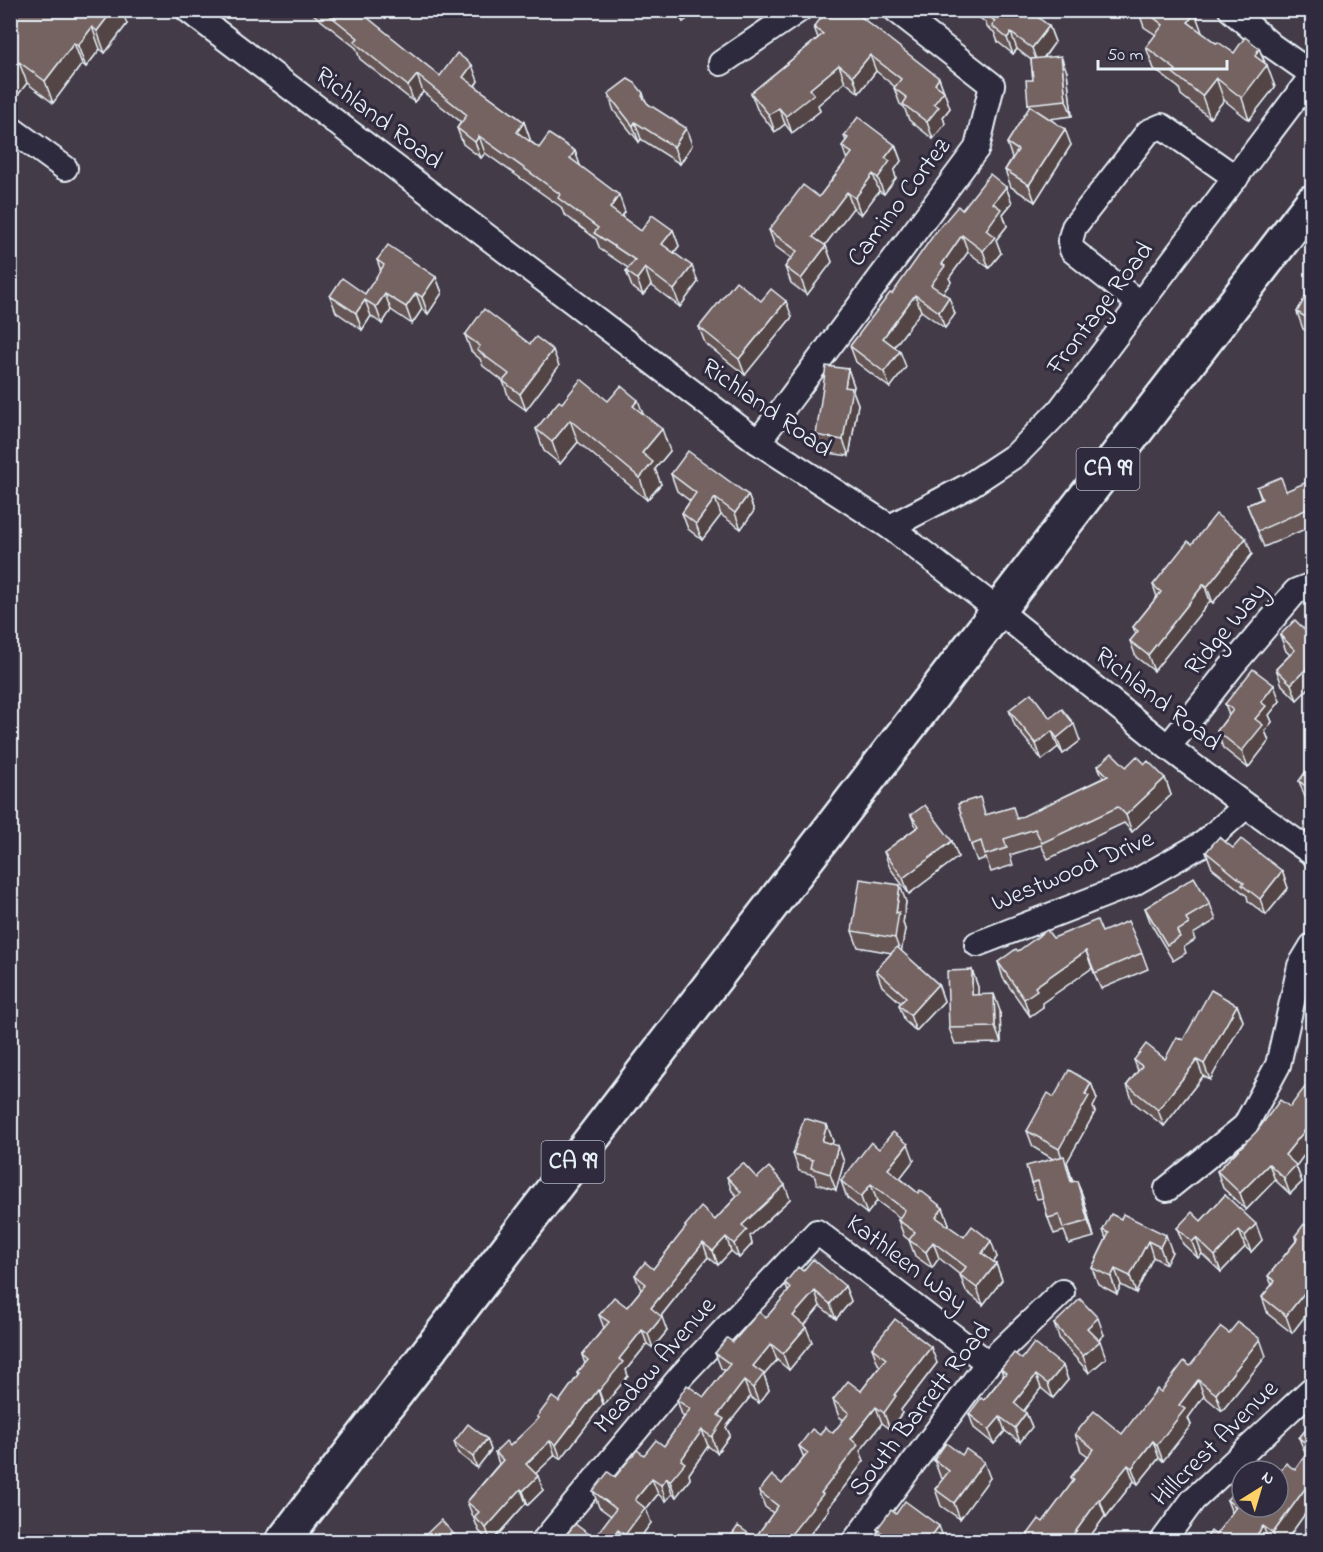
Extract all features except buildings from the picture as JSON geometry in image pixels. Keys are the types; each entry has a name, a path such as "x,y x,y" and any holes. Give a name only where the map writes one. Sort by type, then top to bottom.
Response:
{"highway":[{"name":"CA 99","path":"282,1542 1312,202"}],"street":[{"name":"Richland Road","path":"188,10 758,442 890,527 1168,747 1312,853"},
{"path":"721,63 799,10"},
{"name":"Camino Cortez","path":"758,442 976,148 992,85 896,10"},
{"path":"1231,10 1272,46 1312,75"},
{"name":"Frontage Road","path":"890,527 970,485 1017,454 1060,410 1312,75"},
{"path":"1140,304 1072,250 1070,241 1074,227 1148,132 1162,126 1236,178"},
{"path":"10,128 65,168"},
{"name":"Ridge Way","path":"1168,747 1232,666 1296,591 1312,585"},
{"name":"Westwood Drive","path":"977,944 1132,884 1204,843 1246,806"},
{"path":"1167,1189 1245,1126 1278,1065 1300,966 1312,946"},
{"name":"Kathleen Way","path":"817,1232 988,1363"},
{"name":"Meadow Avenue","path":"543,1542 682,1375 817,1232"},
{"name":"South Barrett Road","path":"854,1542 988,1363 1062,1292"},
{"name":"Hillcrest Avenue","path":"1161,1542 1193,1500 1312,1389"}]}
